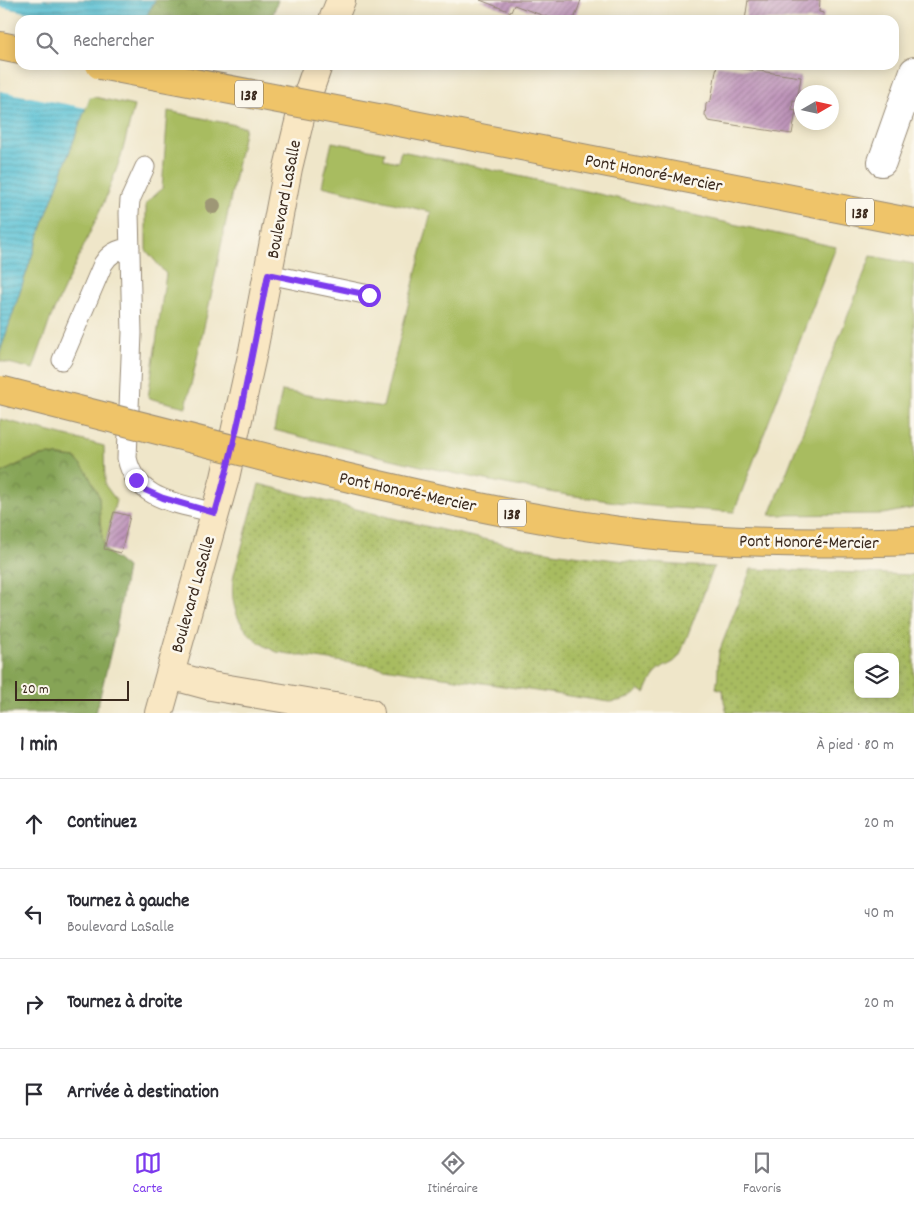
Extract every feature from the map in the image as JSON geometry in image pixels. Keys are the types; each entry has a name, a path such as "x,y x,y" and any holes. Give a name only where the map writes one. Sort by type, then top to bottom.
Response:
{"highway":[{"path":"0,46 15,49"},
{"name":"Pont Honoré-Mercier","path":"126,70 906,221"},
{"name":"Pont Honoré-Mercier","path":"0,390 303,467 449,501 577,525 648,534 760,542 914,541"}],"main road":[{"path":"335,15 341,0"},
{"name":"Boulevard LaSalle","path":"159,713 225,478 239,418 288,168 302,114 316,70"},
{"path":"170,675 211,686 370,713"}],"street":[{"path":"882,162 914,71"}],"lane":[{"path":"144,167 130,200 129,214 132,333 127,440 129,468 145,490 163,498 215,513"},
{"path":"62,360 107,257 114,252 130,248"},
{"path":"268,274 369,295"}],"green space":[{"path":"155,0 278,0 273,15 147,15"},
{"path":"90,96 134,106 121,157 105,200 51,317 33,369 0,361 0,352 39,235"},
{"path":"168,111 245,127 211,296 186,407 148,398 166,274 146,250 146,203 162,189"},
{"path":"332,142 385,152 384,159 398,162 401,151 836,247 734,512 624,503 525,488 399,461 274,430 282,391 383,407 431,212 322,186"},
{"path":"871,256 914,264 914,508 883,514 770,515"},
{"path":"0,419 104,446 105,485 116,500 104,549 99,496 76,458 51,455 36,457 0,474"},
{"path":"47,455 75,458 87,472 99,496 104,549 127,568 116,630 96,713 0,713 0,474 35,458"},
{"path":"259,484 420,525 517,546 615,560 714,567 680,655 675,661 655,674 645,693 640,690 626,699 618,701 609,702 277,652 266,647 248,633 237,615 232,593 235,571"},
{"path":"751,569 914,575 914,713 727,713 723,690 716,688 719,652"}],"water":[{"path":"0,0 155,0 147,15 15,15 15,70 31,70 90,96 39,235 0,352"}],"pier":[{"path":"0,7 40,15 15,15 15,70 102,70 93,97 90,97 86,108 0,91"}],"building":[{"path":"480,0 581,0 576,15 541,15 514,5 511,12"},
{"path":"748,0 820,0 819,12 824,13 824,15 746,15"},
{"path":"716,70 752,70 801,77 800,85 794,85 792,110 794,110 794,122 792,134 708,121 705,115 706,104 711,100"},
{"path":"114,512 130,516 121,553 104,549"}],"route":[{"path":"136,480 145,490 163,498 215,513 239,418 268,274 369,295"}]}
